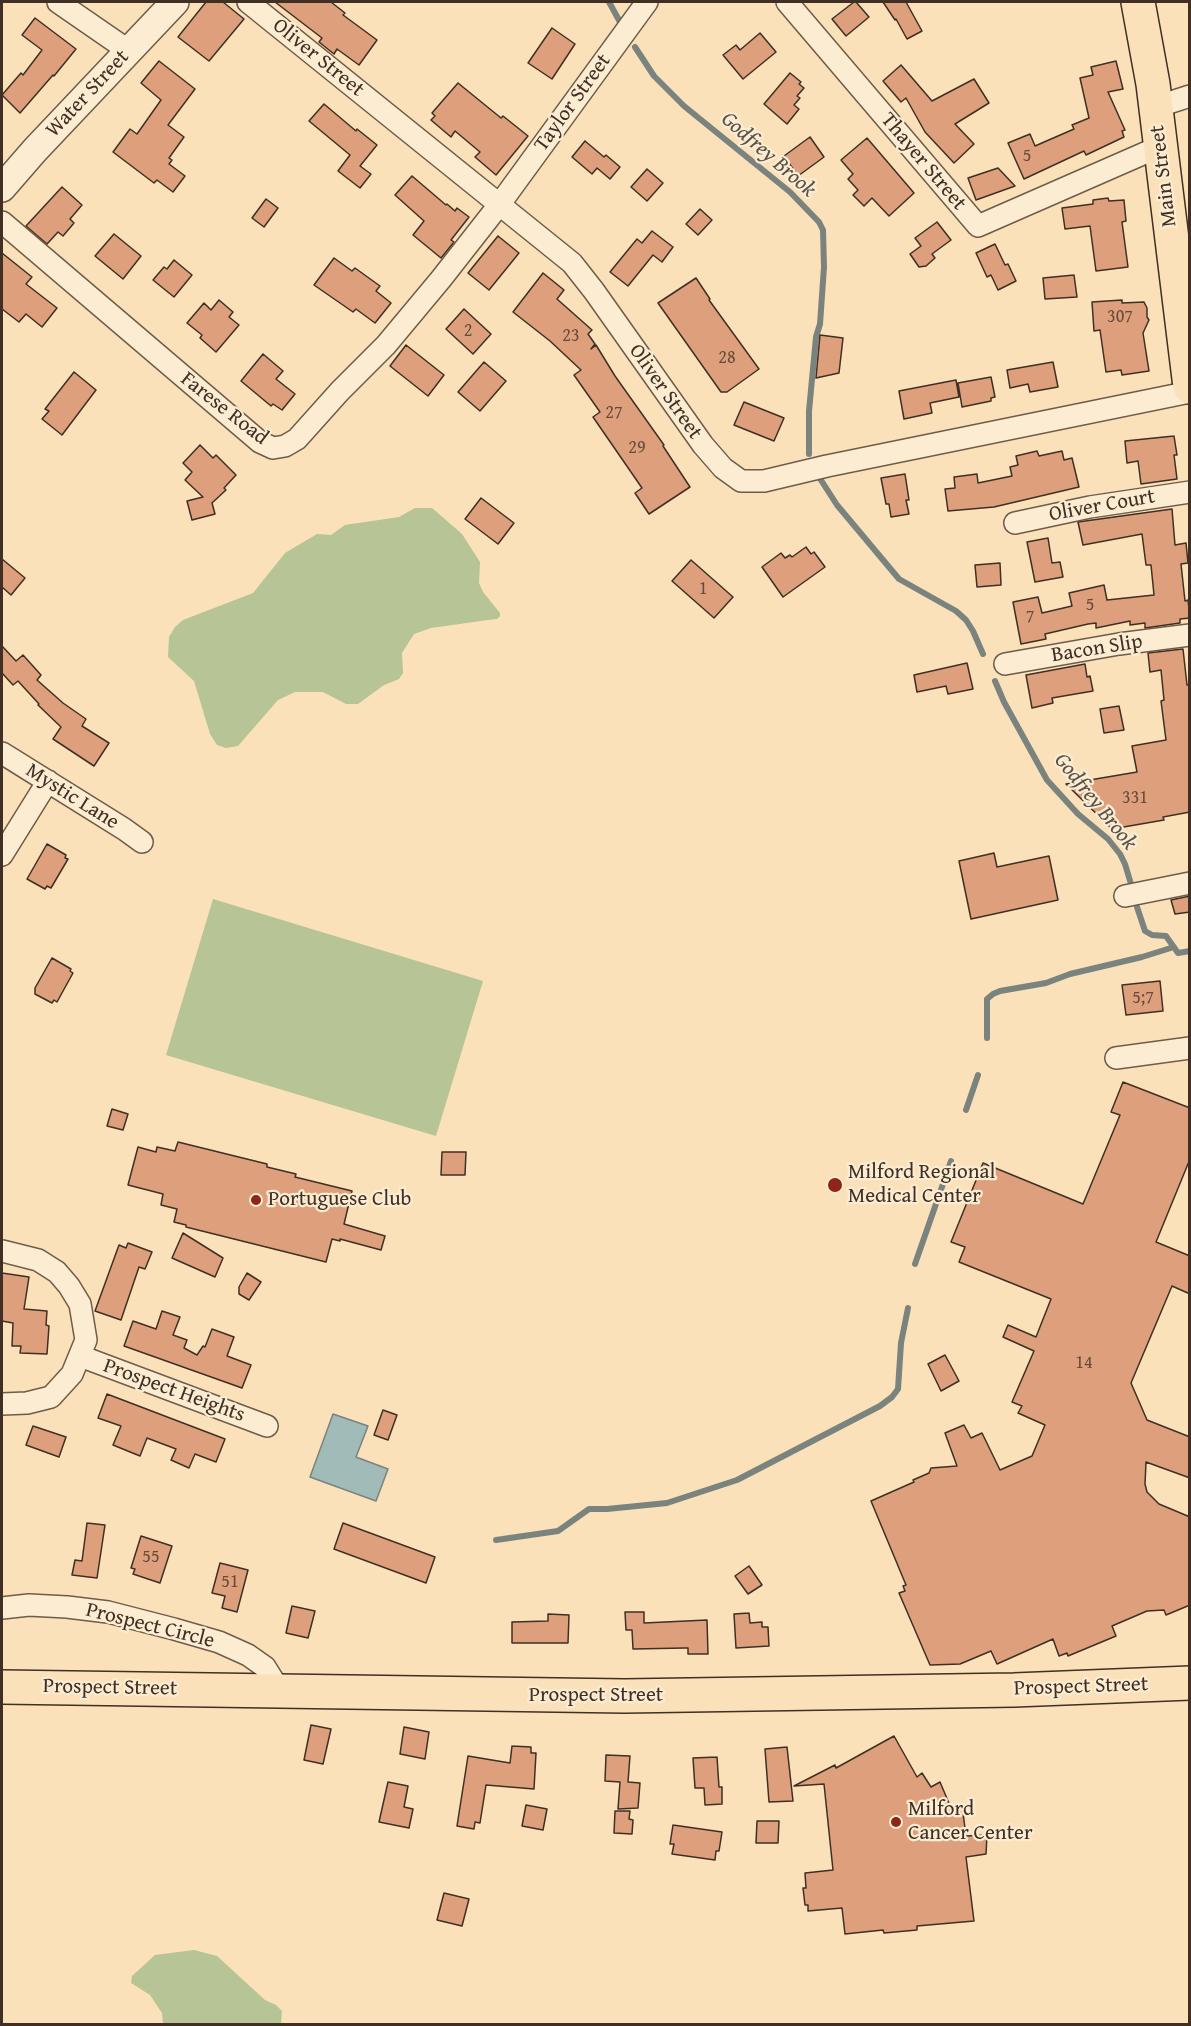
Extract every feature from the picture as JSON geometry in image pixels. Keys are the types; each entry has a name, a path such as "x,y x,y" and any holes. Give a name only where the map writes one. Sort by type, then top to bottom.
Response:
{"main road":[{"name":"Main Street","path":"1138,2 1156,107 1190,387"},
{"name":"Prospect Street","path":"2,1687 625,1696 1014,1690 1190,1683"}],"street":[{"path":"58,2 129,51"},
{"name":"Water Street","path":"2,188 175,2"},
{"name":"Oliver Street","path":"248,2 561,254 598,296 699,440 723,468 741,481 764,481 812,469 1190,392"},
{"name":"Taylor Street","path":"499,205 647,2"},
{"name":"Thayer Street","path":"787,2 978,226 1161,146"},
{"path":"1156,107 1190,96"},
{"name":"Farese Road","path":"2,222 260,442 273,448 285,446 297,439 386,345 499,205"},
{"name":"Oliver Court","path":"1015,523 1090,507 1190,492"},
{"name":"Bacon Slip","path":"1005,664 1119,644 1190,635"},
{"name":"Mystic Lane","path":"2,753 142,842"},
{"path":"2,855 48,782"},
{"path":"1125,896 1190,883"},
{"path":"1116,1058 1190,1048"},
{"name":"Prospect Heights","path":"2,1251 38,1260 57,1272 80,1304 86,1340 72,1374 51,1396 27,1403 2,1404"},
{"name":"Prospect Heights","path":"80,1356 267,1426"},
{"name":"Prospect Circle","path":"2,1608 29,1605 108,1612 219,1642 248,1655 265,1667 280,1691"}],"green space":[{"path":"415,508 432,508 462,534 480,562 479,583 483,592 500,616 497,619 431,628 414,634 402,653 403,673 399,679 384,685 358,704 346,704 323,692 295,692 278,700 238,746 226,748 217,745 210,734 194,681 168,657 169,637 175,627 183,620 253,593 285,553 317,534 331,535 345,525 399,517"},
{"path":"213,899 483,981 436,1136 166,1055"},
{"path":"194,1950 217,1956 265,2000 276,2005 282,2011 281,2024 163,2024 162,2013 150,1995 131,1983 132,1976 155,1955"}],"water":[{"path":"333,1414 368,1426 356,1457 388,1469 376,1501 310,1477"}],"building":[{"path":"206,2 223,2 244,19 209,61 178,37"},
{"path":"275,2 331,2 345,13 343,15 377,40 359,65 337,49 334,54 319,42 322,38"},
{"path":"854,2 869,17 846,36 832,19"},
{"path":"883,2 906,2 922,31 907,39"},
{"path":"35,18 76,49 20,113 2,95 21,73 23,75 42,50 22,35"},
{"path":"552,28 575,44 552,79 528,63"},
{"path":"760,33 776,52 743,79 723,55 736,45 740,50"},
{"path":"159,61 195,89 168,125 184,137 169,158 172,160 169,164 185,176 173,192 157,180 154,183 113,152 130,129 137,134 161,100 141,83"},
{"path":"1116,61 1123,89 1108,92 1125,130 1122,131 1124,137 1086,155 1084,151 1024,179 1008,143 1030,134 1035,146 1074,129 1072,125 1089,118 1080,78 1093,75 1091,67"},
{"path":"901,65 932,101 974,79 989,103 955,124 974,144 954,163 925,132 906,98 901,102 883,81"},
{"path":"790,73 801,82 799,84 804,88 797,96 800,98 794,105 799,109 787,124 764,104"},
{"path":"458,83 501,118 503,116 528,136 496,175 475,157 480,152 455,131 451,137 431,120 435,116 432,113"},
{"path":"324,104 377,145 360,166 371,174 360,188 338,171 350,155 309,121"},
{"path":"810,137 824,157 798,176 784,156"},
{"path":"867,138 914,193 889,216 872,198 864,206 853,195 858,190 848,179 853,174 841,160"},
{"path":"585,141 620,167 610,179 597,168 592,174 572,157"},
{"path":"998,168 1015,186 976,200 968,178"},
{"path":"647,169 663,183 647,201 631,187"},
{"path":"412,176 446,205 455,211 457,208 469,217 451,240 454,242 441,258 413,235 424,221 395,195"},
{"path":"62,187 82,205 70,219 74,223 63,236 58,232 47,244 26,226"},
{"path":"1108,198 1109,201 1124,200 1126,221 1122,222 1128,267 1096,271 1090,226 1065,229 1062,208 1093,204 1093,200"},
{"path":"266,199 278,208 264,227 252,218"},
{"path":"700,209 712,220 698,235 686,224"},
{"path":"937,222 951,240 932,254 935,258 926,266 919,267 910,254 921,246 915,238"},
{"path":"652,231 673,247 662,262 653,255 628,286 610,272 637,239 642,243"},
{"path":"114,234 141,256 123,279 95,256"},
{"path":"498,236 519,253 489,290 468,273"},
{"path":"995,244 1016,281 998,290 991,275 987,277 976,253"},
{"path":"2,253 32,277 26,284 57,308 42,327 26,314 19,322 2,309"},
{"path":"334,258 352,271 355,268 380,286 376,291 391,303 375,323 356,309 353,312 314,285"},
{"path":"174,260 192,275 174,297 153,280 164,267 167,269"},
{"path":"543,273 564,290 557,299 592,330 588,334 595,344 591,349 596,345 690,487 649,514 635,493 642,488 593,417 600,412 574,375 581,370 550,341 513,312"},
{"path":"1074,275 1077,297 1045,299 1043,278"},
{"path":"696,278 709,300 759,369 727,392 721,392 658,303"},
{"path":"219,300 233,312 229,317 239,325 216,352 200,338 202,335 187,323 204,303 211,310"},
{"path":"1122,300 1122,303 1144,302 1147,308 1149,320 1143,333 1149,371 1122,375 1121,370 1106,372 1100,330 1094,331 1092,302"},
{"path":"464,309 491,334 473,354 446,329"},
{"path":"820,335 843,338 839,373 816,378"},
{"path":"406,345 444,375 428,396 390,366"},
{"path":"263,354 283,371 276,379 295,394 282,410 273,404 271,406 241,381"},
{"path":"484,362 506,381 480,411 458,392"},
{"path":"1053,362 1058,387 1030,392 1028,384 1010,388 1007,370"},
{"path":"74,372 96,390 62,435 42,419 49,411 45,409"},
{"path":"991,377 995,397 991,398 991,401 962,407 958,383"},
{"path":"956,380 959,397 930,403 932,413 904,419 899,391"},
{"path":"744,402 784,418 774,441 734,425"},
{"path":"1174,436 1177,479 1141,484 1138,461 1127,463 1125,441"},
{"path":"200,445 213,458 216,455 236,475 224,488 226,490 212,503 215,514 192,520 187,501 203,497 185,480 192,472 183,463"},
{"path":"1037,451 1039,456 1062,451 1064,460 1072,458 1079,487 994,507 948,511 945,489 955,488 954,477 977,474 978,483 1012,476 1010,467 1018,465 1016,456"},
{"path":"905,474 909,514 891,517 881,478"},
{"path":"481,498 514,523 498,544 465,519"},
{"path":"1172,509 1175,545 1186,543 1188,563 1181,564 1185,601 1188,600 1190,618 1180,619 1180,623 1145,628 1145,623 1130,625 1130,621 1096,628 1096,623 1088,624 1045,634 1046,639 1021,644 1013,602 1038,597 1042,613 1072,606 1069,593 1104,585 1107,600 1154,595 1151,565 1146,565 1142,534 1083,545 1078,522"},
{"path":"1048,538 1052,563 1060,562 1063,577 1035,582 1027,542"},
{"path":"806,547 811,554 814,552 825,567 783,597 762,567 781,553 785,558 790,555 792,557"},
{"path":"2,559 25,578 11,595 2,587"},
{"path":"691,560 733,597 714,618 672,581"},
{"path":"1000,563 1001,585 977,587 975,565"},
{"path":"2,646 16,661 23,655 41,675 37,680 63,703 86,719 82,726 109,743 94,766 53,739 61,727 18,681 13,685 2,673"},
{"path":"1183,649 1187,685 1190,685 1190,812 1163,817 1164,820 1112,829 1066,784 1137,772 1132,746 1166,740 1161,701 1164,700 1161,670 1150,672 1148,653"},
{"path":"967,663 973,689 948,694 946,686 917,692 914,675"},
{"path":"1085,664 1093,691 1052,698 1053,703 1032,708 1026,675"},
{"path":"1119,706 1124,730 1104,733 1100,709"},
{"path":"47,844 66,855 65,858 68,859 51,888 47,886 45,889 27,879"},
{"path":"994,853 997,867 1049,856 1058,900 971,919 959,861"},
{"path":"1190,896 1190,912 1175,914 1171,900"},
{"path":"52,958 71,969 73,973 57,1002 54,1000 52,1003 35,994 35,988"},
{"path":"1160,981 1163,1011 1126,1015 1122,985"},
{"path":"1123,1082 1190,1108 1190,1159 1156,1242 1190,1256 1190,1294 1172,1286 1131,1383 1147,1420 1190,1437 1190,1478 1146,1462 1145,1484 1147,1492 1159,1504 1190,1517 1190,1605 1166,1615 1164,1610 1147,1611 1112,1626 1116,1636 1068,1656 1067,1653 1059,1656 1053,1639 997,1664 991,1651 960,1664 930,1665 899,1593 905,1591 903,1586 906,1585 871,1501 914,1482 913,1480 929,1473 931,1468 957,1466 945,1433 964,1425 971,1438 982,1433 1000,1470 1032,1456 1045,1425 1018,1413 1022,1406 1012,1402 1034,1351 1003,1337 1008,1325 1036,1337 1051,1299 959,1262 965,1247 951,1242 983,1163 1083,1204 1120,1115 1111,1112"},
{"path":"112,1109 128,1114 123,1130 107,1126"},
{"name":"Portuguese Club","path":"178,1142 267,1164 267,1167 296,1174 295,1177 352,1191 344,1224 385,1236 381,1250 332,1239 326,1262 174,1222 177,1209 161,1205 163,1194 128,1185 138,1147 156,1152 157,1147 175,1151"},
{"path":"442,1152 466,1152 465,1175 441,1175"},
{"path":"183,1233 223,1258 215,1277 172,1258"},
{"path":"128,1243 152,1252 145,1269 139,1267 121,1320 95,1311 119,1245 126,1248"},
{"path":"2,1273 29,1277 24,1309 47,1311 46,1325 49,1326 47,1354 20,1353 21,1346 12,1346 13,1323 2,1321"},
{"path":"247,1273 261,1282 249,1300 239,1294 239,1287"},
{"path":"162,1311 180,1317 173,1335 187,1340 184,1348 197,1355 203,1346 205,1347 212,1329 234,1337 227,1356 251,1365 242,1388 124,1346 133,1321 156,1329"},
{"path":"945,1355 959,1381 941,1391 928,1364"},
{"path":"107,1394 225,1439 216,1462 195,1454 189,1468 171,1460 176,1449 147,1438 140,1456 113,1445 121,1426 98,1418"},
{"path":"383,1410 397,1415 388,1440 374,1435"},
{"path":"33,1426 66,1437 59,1457 26,1445"},
{"path":"87,1523 105,1525 97,1578 72,1575 75,1560 82,1561"},
{"path":"343,1523 435,1557 426,1583 334,1549"},
{"path":"141,1536 172,1546 160,1583 133,1574 135,1569 131,1568"},
{"path":"220,1563 248,1570 237,1612 222,1608 225,1596 212,1593"},
{"path":"749,1566 762,1585 748,1594 735,1576"},
{"path":"292,1606 315,1611 308,1638 286,1633"},
{"path":"625,1612 644,1612 644,1623 707,1620 708,1654 688,1654 688,1648 633,1649 632,1630 626,1630"},
{"path":"749,1613 750,1623 762,1622 762,1627 768,1627 769,1646 736,1648 734,1614"},
{"path":"548,1614 569,1615 568,1643 512,1643 512,1622 548,1621"},
{"path":"311,1725 331,1729 323,1764 304,1760"},
{"path":"404,1727 429,1732 425,1759 400,1754"},
{"name":"Milford Cancer Center","path":"894,1736 917,1777 922,1773 931,1787 940,1782 951,1808 962,1805 966,1836 987,1835 986,1854 966,1857 974,1921 917,1926 917,1930 884,1933 883,1930 845,1934 842,1908 808,1911 808,1905 805,1905 803,1888 806,1888 805,1873 833,1870 824,1784 794,1786 835,1765 836,1768"},
{"path":"512,1746 531,1747 531,1753 536,1753 534,1789 486,1785 480,1823 475,1822 474,1829 457,1826 468,1756 510,1763"},
{"path":"787,1747 793,1801 769,1802 765,1749"},
{"path":"606,1755 630,1756 628,1782 640,1783 638,1808 618,1809 620,1782 605,1781"},
{"path":"717,1757 722,1804 705,1805 704,1788 695,1788 693,1758"},
{"path":"388,1782 408,1786 404,1807 413,1809 409,1828 379,1822"},
{"path":"526,1805 547,1809 543,1830 522,1826"},
{"path":"615,1811 630,1811 629,1819 633,1820 632,1834 614,1833"},
{"path":"757,1821 779,1821 778,1843 756,1843"},
{"path":"673,1825 722,1832 715,1860 672,1854 674,1844 670,1844"},
{"path":"444,1893 469,1899 462,1926 437,1920"}],"waterway":[{"name":"Godfrey Brook","path":"609,2 620,22"},
{"name":"Godfrey Brook","path":"635,47 654,76 684,106 790,192 819,222 823,230 824,267 820,324 816,337 809,411 809,454"},
{"name":"Godfrey Brook","path":"819,477 837,505 899,579 956,611 973,631 983,654"},
{"name":"Godfrey Brook","path":"995,681 1047,780 1078,814 1108,839 1120,854 1131,884"},
{"name":"Godfrey Brook","path":"1137,907 1145,931 1152,935 1166,936 1178,953 1190,951"},
{"path":"987,1038 987,999 993,994 1046,983 1070,974 1174,947"},
{"path":"966,1110 978,1075"},
{"path":"915,1264 951,1161"},
{"path":"496,1540 558,1531 589,1509 667,1503 737,1480 880,1406 898,1389 901,1343 908,1308"}],"place":[{"name":"Milford Regional Medical Center","path":"835,1185"},
{"name":"Portuguese Club","path":"256,1200"},
{"name":"Milford Cancer Center","path":"896,1822"}]}
